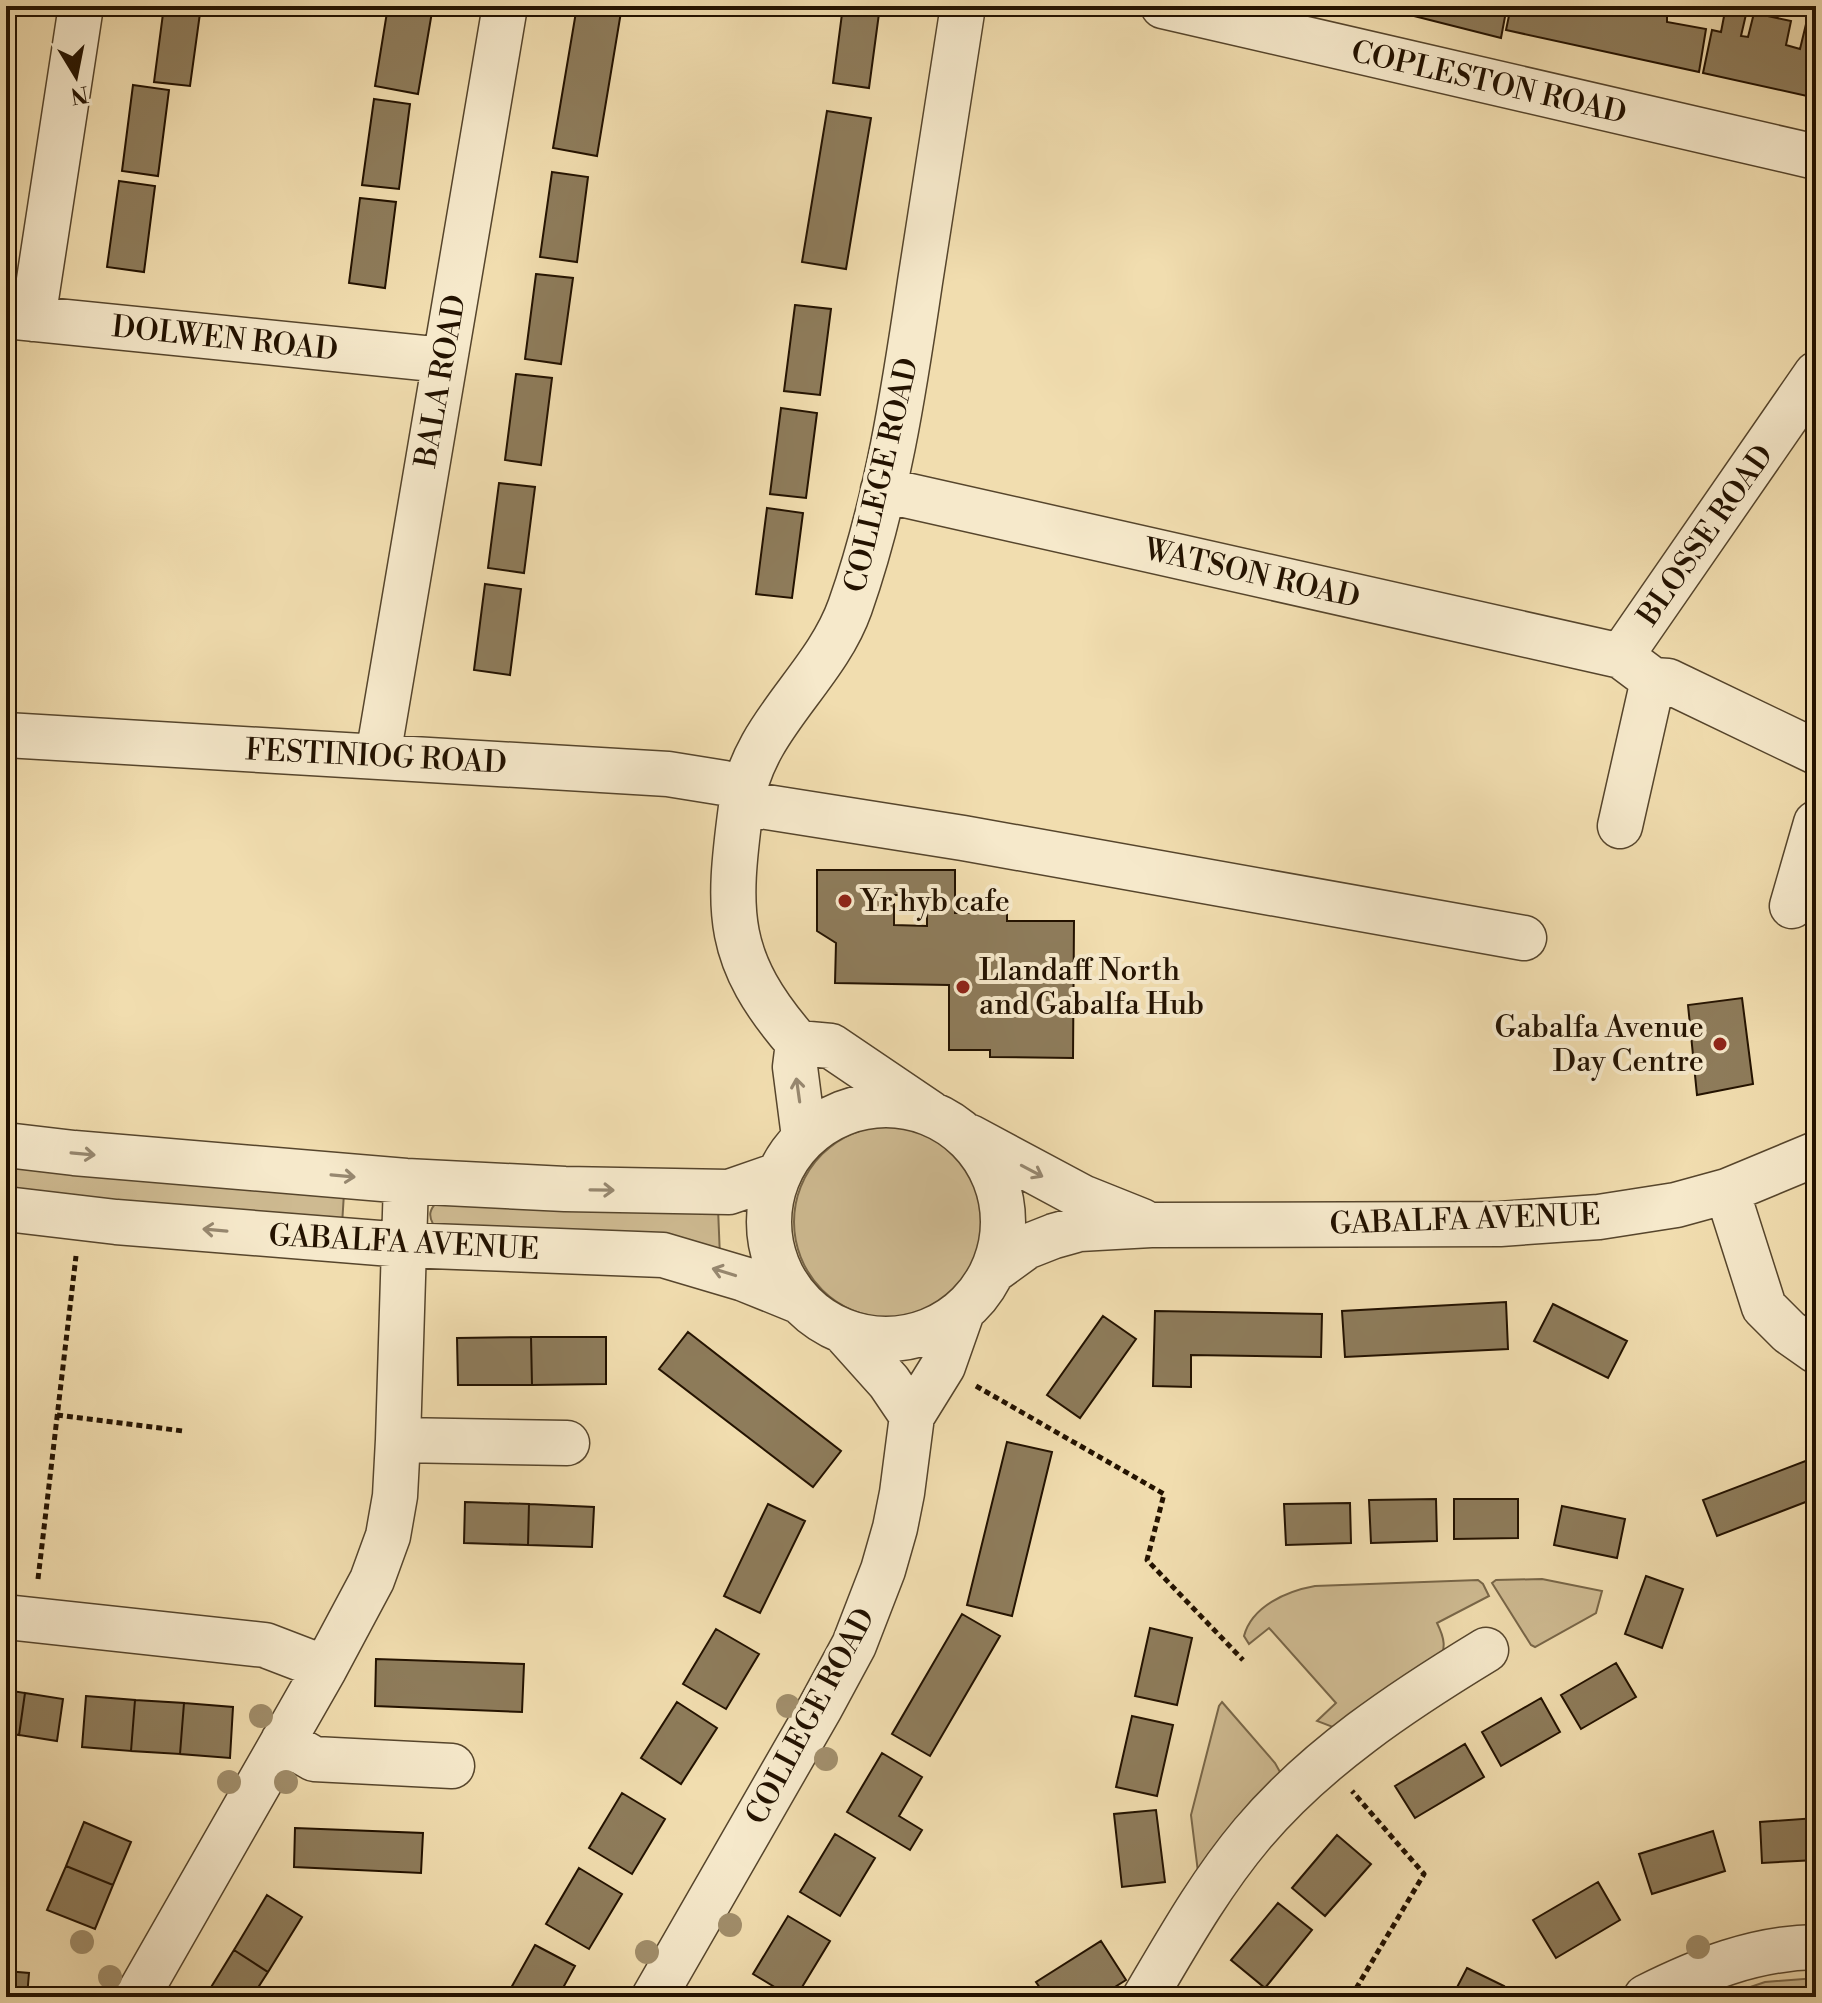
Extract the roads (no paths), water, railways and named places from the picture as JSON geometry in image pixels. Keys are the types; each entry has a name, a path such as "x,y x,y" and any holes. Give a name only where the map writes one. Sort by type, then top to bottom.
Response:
{"street":[{"path":"19,317 81,6"},
{"name":"BALA ROAD","path":"378,756 505,6"},
{"name":"COLLEGE ROAD","path":"798,1043 760,994 737,944 733,889 743,797 747,775 771,729 840,630 850,608 883,490 900,412 963,6"},
{"name":"COPLESTON ROAD","path":"1163,6 1816,157"},
{"name":"DOLWEN ROAD","path":"19,317 443,360"},
{"name":"BLOSSE ROAD","path":"1637,668 1816,374"},
{"name":"WATSON ROAD","path":"883,490 1637,668 1816,752"},
{"path":"1620,826 1637,668"},
{"name":"FESTINIOG ROAD","path":"6,735 668,774 710,780 743,797 1524,938"},
{"path":"1792,906 1816,823"},
{"path":"804,1137 795,1067 798,1043 831,1046 947,1123 989,1164 1002,1202 1003,1241 993,1271 977,1297 962,1312 931,1332 887,1341 846,1334 819,1320 796,1300 778,1272 769,1240 768,1207 778,1175 789,1154 804,1137 832,1118 864,1106 897,1105 947,1123"},
{"name":"GABALFA AVENUE","path":"947,1123 1082,1197 1151,1225"},
{"name":"GABALFA AVENUE","path":"6,1145 406,1181 565,1189 729,1192 778,1175"},
{"name":"GABALFA AVENUE","path":"993,1271 1026,1247 1079,1229 1151,1225 1514,1223 1599,1217 1676,1205 1727,1191 1816,1154"},
{"path":"137,1997 325,1668 372,1580 388,1536 395,1496 398,1440 406,1181"},
{"path":"1727,1191 1764,1307 1789,1332 1816,1351"},
{"name":"GABALFA AVENUE","path":"6,1209 81,1219 404,1245 663,1255 744,1279 796,1300"},
{"name":"COLLEGE ROAD","path":"654,1997 854,1645 883,1570 895,1528 912,1416 943,1366 962,1312"},
{"path":"846,1334 889,1382 912,1416"},
{"path":"398,1440 567,1443"},
{"path":"20,1619 265,1645 325,1668"},
{"path":"1145,1997 1221,1874 1253,1833 1326,1760 1440,1678 1486,1650"},
{"path":"283,1741 314,1759 452,1766"},
{"path":"1646,1997 1681,1979 1762,1951 1816,1947"}],"place":[{"name":"Yr hyb cafe","path":"845,901"},
{"name":"Llandaff North and Gabalfa Hub","path":"963,987"},
{"name":"Gabalfa Avenue Day Centre","path":"1720,1044"}]}
